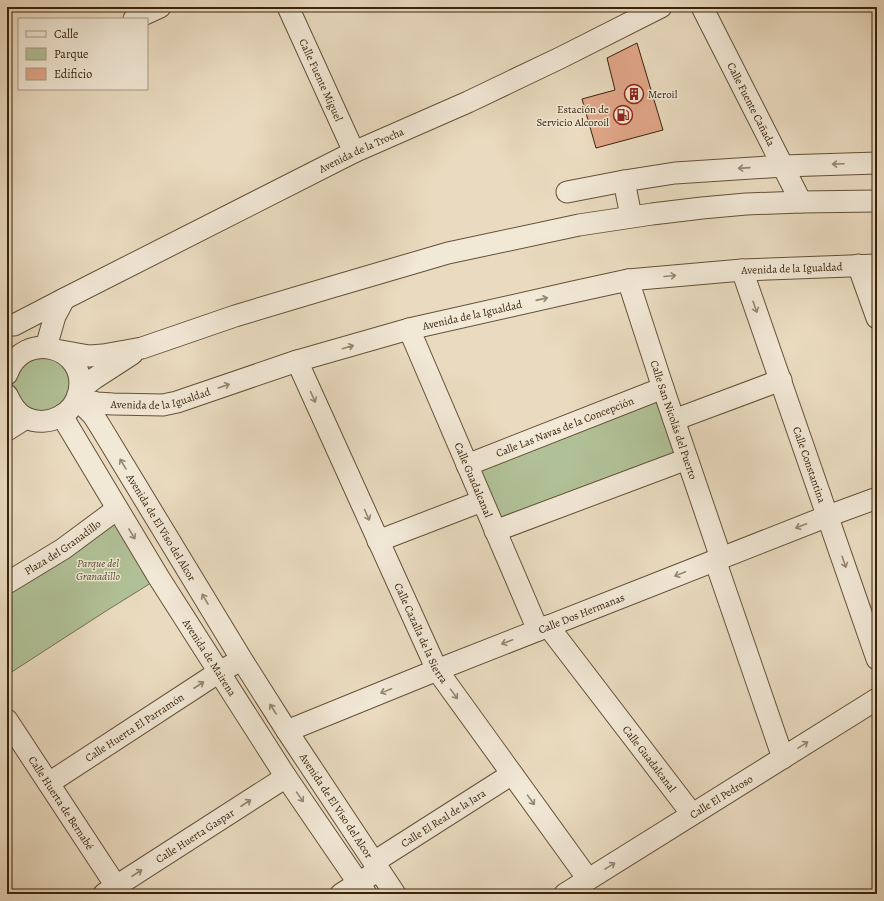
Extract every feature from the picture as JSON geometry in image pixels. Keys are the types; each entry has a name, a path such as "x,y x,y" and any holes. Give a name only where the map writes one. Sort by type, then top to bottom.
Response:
{"street":[{"path":"136,18 160,7"},
{"name":"Calle Fuente Miguel","path":"288,7 354,152"},
{"name":"Avenida de la Trocha","path":"11,319 64,299 354,152 482,95 560,58 661,7"},
{"name":"Calle Fuente Cañada","path":"702,7 801,202"},
{"path":"567,192 675,173 877,162"},
{"path":"624,181 631,216"},
{"path":"7,374 12,362 20,355 45,349 89,356 104,355 142,348 235,316 332,286 448,253 579,225 631,216 746,204 877,201"},
{"path":"868,265 877,318"},
{"name":"Avenida de la Igualdad","path":"78,395 98,403 163,405 177,402 297,361 409,329 628,280 742,270 868,265"},
{"name":"Calle Constantina","path":"742,270 877,659"},
{"name":"Calle San Nicolás del Puerto","path":"628,280 783,758"},
{"path":"45,349 55,316 64,299"},
{"path":"11,319 45,349 70,358 80,378 78,395 75,403 62,416 53,420 43,421 18,417"},
{"name":"Calle Guadalcanal","path":"409,329 482,501 543,628 692,814"},
{"path":"78,395 95,378 142,348"},
{"name":"Calle Cazalla de la Sierra","path":"297,361 437,670 588,879"},
{"path":"674,420 781,380"},
{"name":"Calle Las Navas de la Concepción","path":"467,465 663,388"},
{"path":"7,395 18,417"},
{"name":"Avenida de El Viso del Alcor","path":"78,395 100,426 242,660 287,731 395,894"},
{"name":"Avenida de Mairena","path":"62,416 159,578 286,777 363,888"},
{"path":"7,430 18,417"},
{"path":"496,531 687,459"},
{"name":"Calle Dos Hermanas","path":"287,731 543,628 877,498"},
{"path":"378,541 482,501"},
{"name":"Plaza del Granadillo","path":"7,583 63,549 117,509"},
{"path":"219,672 242,660"},
{"name":"Calle Huerta El Parramón","path":"49,783 219,672"},
{"name":"Calle El Pedroso","path":"565,894 877,699"},
{"name":"Calle Huerta de Bernabé","path":"7,720 49,783 110,890"},
{"name":"Calle El Real de la Jara","path":"377,866 512,774"},
{"name":"Calle Huerta Gaspar","path":"110,890 286,777"},
{"name":"Avenida de El Viso del Alcor","path":"341,894 363,888 377,866"}],"green space":[{"path":"33,355 62,360 74,388 57,412 27,412 12,387 12,376"},
{"path":"659,397 679,455 499,524 476,468"},
{"name":"Parque del Granadillo","path":"117,509 159,578 7,675 7,582"}],"building":[{"name":"Estación de Servicio Alcoroil","path":"637,43 663,130 596,148 582,99 615,90 607,58"}],"place":[{"name":"Meroil","path":"634,94"},
{"name":"Estación de Servicio Alcoroil","path":"623,115"}]}
